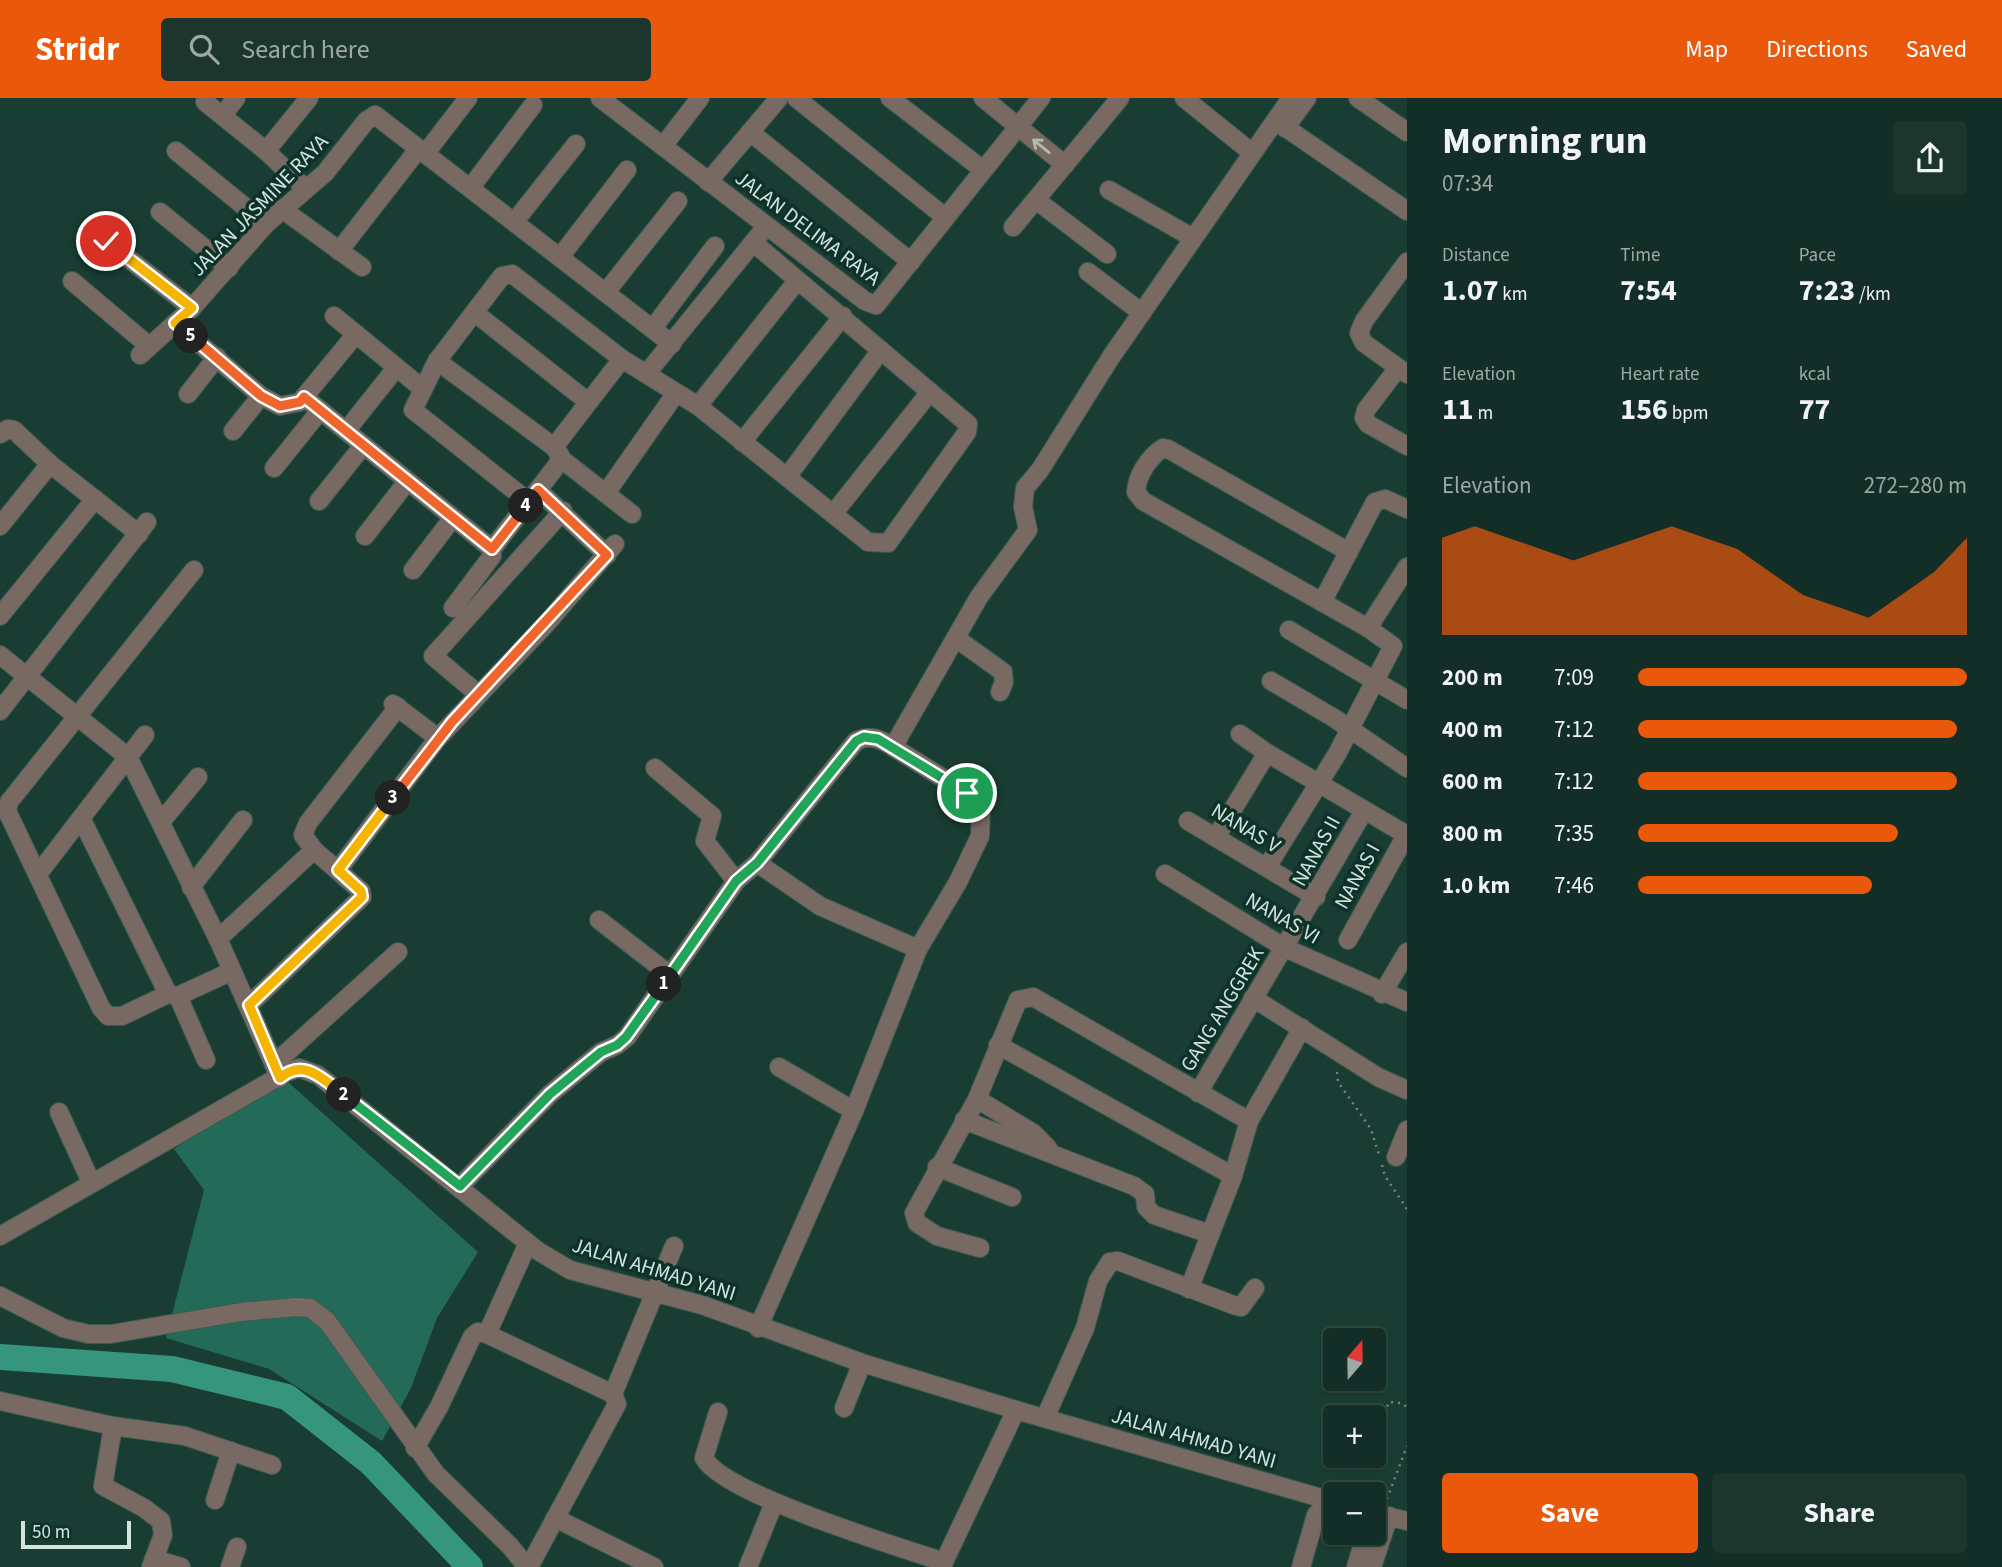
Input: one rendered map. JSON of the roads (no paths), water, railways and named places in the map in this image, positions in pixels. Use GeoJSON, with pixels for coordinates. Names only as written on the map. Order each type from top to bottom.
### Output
{"type":"FeatureCollection","features":[{"type":"Feature","properties":{"kind":"street"},"geometry":{"type":"LineString","coordinates":[[223,115],[236,98]]}},
{"type":"Feature","properties":{"kind":"street"},"geometry":{"type":"LineString","coordinates":[[266,151],[309,98]]}},
{"type":"Feature","properties":{"kind":"street","name":"JALAN DELIMA RAYA"},"geometry":{"type":"LineString","coordinates":[[600,98],[622,104],[663,146],[872,304],[880,304],[982,169],[1041,98]]}},
{"type":"Feature","properties":{"kind":"street"},"geometry":{"type":"LineString","coordinates":[[663,146],[700,98]]}},
{"type":"Feature","properties":{"kind":"street"},"geometry":{"type":"LineString","coordinates":[[708,182],[779,98]]}},
{"type":"Feature","properties":{"kind":"street"},"geometry":{"type":"LineString","coordinates":[[796,98],[945,217]]}},
{"type":"Feature","properties":{"kind":"street"},"geometry":{"type":"LineString","coordinates":[[890,98],[982,169]]}},
{"type":"Feature","properties":{"kind":"street"},"geometry":{"type":"LineString","coordinates":[[983,98],[1065,165]]}},
{"type":"Feature","properties":{"kind":"street"},"geometry":{"type":"LineString","coordinates":[[1013,227],[1120,98]]}},
{"type":"Feature","properties":{"kind":"street"},"geometry":{"type":"LineString","coordinates":[[1184,98],[1251,152]]}},
{"type":"Feature","properties":{"kind":"street"},"geometry":{"type":"LineString","coordinates":[[1281,125],[1292,98]]}},
{"type":"Feature","properties":{"kind":"street"},"geometry":{"type":"LineString","coordinates":[[893,747],[979,597],[1028,530],[1023,507],[1025,488],[1040,470],[1060,435],[1251,152],[1307,98]]}},
{"type":"Feature","properties":{"kind":"street"},"geometry":{"type":"LineString","coordinates":[[1359,98],[1407,132]]}},
{"type":"Feature","properties":{"kind":"street"},"geometry":{"type":"LineString","coordinates":[[339,251],[461,101]]}},
{"type":"Feature","properties":{"kind":"street"},"geometry":{"type":"LineString","coordinates":[[205,102],[266,151],[306,189]]}},
{"type":"Feature","properties":{"kind":"street"},"geometry":{"type":"LineString","coordinates":[[471,187],[533,105]]}},
{"type":"Feature","properties":{"kind":"street","name":"JALAN JASMINE RAYA"},"geometry":{"type":"LineString","coordinates":[[72,281],[145,351],[192,308],[266,224],[326,173],[368,119],[377,116],[419,155]]}},
{"type":"Feature","properties":{"kind":"street"},"geometry":{"type":"LineString","coordinates":[[1281,125],[1407,211]]}},
{"type":"Feature","properties":{"kind":"street"},"geometry":{"type":"LineString","coordinates":[[750,132],[911,262]]}},
{"type":"Feature","properties":{"kind":"street"},"geometry":{"type":"LineString","coordinates":[[515,222],[576,144]]}},
{"type":"Feature","properties":{"kind":"street"},"geometry":{"type":"LineString","coordinates":[[176,151],[266,224]]}},
{"type":"Feature","properties":{"kind":"street"},"geometry":{"type":"LineString","coordinates":[[419,155],[471,187],[673,344]]}},
{"type":"Feature","properties":{"kind":"street"},"geometry":{"type":"LineString","coordinates":[[560,257],[627,170]]}},
{"type":"Feature","properties":{"kind":"street"},"geometry":{"type":"LineString","coordinates":[[1110,190],[1193,238]]}},
{"type":"Feature","properties":{"kind":"street"},"geometry":{"type":"LineString","coordinates":[[1036,200],[1107,254]]}},
{"type":"Feature","properties":{"kind":"street"},"geometry":{"type":"LineString","coordinates":[[606,292],[678,201]]}},
{"type":"Feature","properties":{"kind":"street"},"geometry":{"type":"LineString","coordinates":[[282,209],[362,267]]}},
{"type":"Feature","properties":{"kind":"street"},"geometry":{"type":"LineString","coordinates":[[160,212],[229,268]]}},
{"type":"Feature","properties":{"kind":"street"},"geometry":{"type":"LineString","coordinates":[[646,373],[755,244],[765,224]]}},
{"type":"Feature","properties":{"kind":"street"},"geometry":{"type":"LineString","coordinates":[[106,241],[192,308]]}},
{"type":"Feature","properties":{"kind":"street"},"geometry":{"type":"LineString","coordinates":[[338,870],[439,738],[611,550],[563,511],[533,496],[413,410],[437,361],[502,276],[512,274],[522,279],[622,359],[698,406],[868,542],[888,543],[969,429],[968,424],[930,391],[755,244]]}},
{"type":"Feature","properties":{"kind":"street"},"geometry":{"type":"LineString","coordinates":[[653,328],[715,246]]}},
{"type":"Feature","properties":{"kind":"street"},"geometry":{"type":"LineString","coordinates":[[1407,262],[1400,286],[1362,325],[1359,336],[1364,343],[1403,371],[1366,410],[1364,418],[1368,424],[1407,446]]}},
{"type":"Feature","properties":{"kind":"street"},"geometry":{"type":"LineString","coordinates":[[1088,272],[1142,313]]}},
{"type":"Feature","properties":{"kind":"street"},"geometry":{"type":"LineString","coordinates":[[698,406],[797,281]]}},
{"type":"Feature","properties":{"kind":"street"},"geometry":{"type":"LineString","coordinates":[[475,313],[587,401]]}},
{"type":"Feature","properties":{"kind":"street"},"geometry":{"type":"LineString","coordinates":[[334,316],[423,389]]}},
{"type":"Feature","properties":{"kind":"street"},"geometry":{"type":"LineString","coordinates":[[742,442],[843,316]]}},
{"type":"Feature","properties":{"kind":"street"},"geometry":{"type":"LineString","coordinates":[[175,323],[261,396],[280,406],[300,402],[356,334]]}},
{"type":"Feature","properties":{"kind":"street"},"geometry":{"type":"LineString","coordinates":[[787,477],[881,350]]}},
{"type":"Feature","properties":{"kind":"street"},"geometry":{"type":"LineString","coordinates":[[188,394],[217,357]]}},
{"type":"Feature","properties":{"kind":"street"},"geometry":{"type":"LineString","coordinates":[[453,608],[492,556],[492,549],[533,496],[587,401],[622,359]]}},
{"type":"Feature","properties":{"kind":"street"},"geometry":{"type":"LineString","coordinates":[[437,361],[632,513]]}},
{"type":"Feature","properties":{"kind":"street"},"geometry":{"type":"LineString","coordinates":[[346,431],[396,368]]}},
{"type":"Feature","properties":{"kind":"street"},"geometry":{"type":"LineString","coordinates":[[833,513],[930,391]]}},
{"type":"Feature","properties":{"kind":"street"},"geometry":{"type":"LineString","coordinates":[[606,493],[676,393]]}},
{"type":"Feature","properties":{"kind":"street"},"geometry":{"type":"LineString","coordinates":[[233,431],[261,396]]}},
{"type":"Feature","properties":{"kind":"street"},"geometry":{"type":"LineString","coordinates":[[304,397],[362,447],[492,549]]}},
{"type":"Feature","properties":{"kind":"street"},"geometry":{"type":"LineString","coordinates":[[274,468],[319,412]]}},
{"type":"Feature","properties":{"kind":"street"},"geometry":{"type":"LineString","coordinates":[[0,435],[8,429],[14,430],[50,464],[95,499],[143,528],[0,712]]}},
{"type":"Feature","properties":{"kind":"street"},"geometry":{"type":"LineString","coordinates":[[320,501],[362,447]]}},
{"type":"Feature","properties":{"kind":"street"},"geometry":{"type":"LineString","coordinates":[[1349,552],[1168,449],[1159,450],[1140,475],[1136,492],[1143,501],[1322,602],[1407,640]]}},
{"type":"Feature","properties":{"kind":"street"},"geometry":{"type":"LineString","coordinates":[[0,526],[50,464]]}},
{"type":"Feature","properties":{"kind":"street"},"geometry":{"type":"LineString","coordinates":[[365,536],[406,482]]}},
{"type":"Feature","properties":{"kind":"street"},"geometry":{"type":"LineString","coordinates":[[0,616],[95,499]]}},
{"type":"Feature","properties":{"kind":"street"},"geometry":{"type":"LineString","coordinates":[[1322,602],[1378,500],[1385,499],[1407,509]]}},
{"type":"Feature","properties":{"kind":"street"},"geometry":{"type":"LineString","coordinates":[[478,694],[433,656],[563,511]]}},
{"type":"Feature","properties":{"kind":"street"},"geometry":{"type":"LineString","coordinates":[[413,570],[452,519]]}},
{"type":"Feature","properties":{"kind":"street"},"geometry":{"type":"LineString","coordinates":[[194,570],[7,805],[9,820],[38,874],[101,1008],[108,1016],[122,1016],[230,972]]}},
{"type":"Feature","properties":{"kind":"street"},"geometry":{"type":"LineString","coordinates":[[1371,625],[1406,570]]}},
{"type":"Feature","properties":{"kind":"street"},"geometry":{"type":"LineString","coordinates":[[1267,867],[1349,729],[1393,647],[1371,625]]}},
{"type":"Feature","properties":{"kind":"street"},"geometry":{"type":"LineString","coordinates":[[1289,630],[1407,700]]}},
{"type":"Feature","properties":{"kind":"street"},"geometry":{"type":"LineString","coordinates":[[957,639],[1003,672],[1004,682],[1000,692]]}},
{"type":"Feature","properties":{"kind":"street"},"geometry":{"type":"LineString","coordinates":[[0,655],[128,757],[218,939],[230,972],[249,1005],[277,1071],[398,952]]}},
{"type":"Feature","properties":{"kind":"street"},"geometry":{"type":"LineString","coordinates":[[1272,681],[1407,768]]}},
{"type":"Feature","properties":{"kind":"street"},"geometry":{"type":"LineString","coordinates":[[249,1005],[362,897],[361,891],[314,850],[303,835],[305,828],[395,706],[439,738]]}},
{"type":"Feature","properties":{"kind":"street"},"geometry":{"type":"LineString","coordinates":[[1240,734],[1267,753],[1407,835]]}},
{"type":"Feature","properties":{"kind":"street"},"geometry":{"type":"LineString","coordinates":[[38,874],[145,735]]}},
{"type":"Feature","properties":{"kind":"street"},"geometry":{"type":"LineString","coordinates":[[460,1186],[550,1094],[601,1052],[617,1045],[626,1037],[736,881],[757,863],[856,741],[871,737],[893,747],[975,798],[981,809],[980,836],[968,864],[918,949],[854,1111],[758,1328]]}},
{"type":"Feature","properties":{"kind":"street"},"geometry":{"type":"LineString","coordinates":[[1216,837],[1267,753]]}},
{"type":"Feature","properties":{"kind":"street"},"geometry":{"type":"LineString","coordinates":[[655,768],[712,816],[705,841],[736,881]]}},
{"type":"Feature","properties":{"kind":"street"},"geometry":{"type":"LineString","coordinates":[[161,822],[198,777]]}},
{"type":"Feature","properties":{"kind":"street","name":"NANAS II"},"geometry":{"type":"LineString","coordinates":[[1285,948],[1364,811]]}},
{"type":"Feature","properties":{"kind":"street"},"geometry":{"type":"LineString","coordinates":[[81,818],[206,1060]]}},
{"type":"Feature","properties":{"kind":"street"},"geometry":{"type":"LineString","coordinates":[[191,887],[243,820]]}},
{"type":"Feature","properties":{"kind":"street","name":"NANAS V"},"geometry":{"type":"LineString","coordinates":[[1188,821],[1316,897]]}},
{"type":"Feature","properties":{"kind":"street","name":"NANAS I"},"geometry":{"type":"LineString","coordinates":[[1348,940],[1407,835]]}},
{"type":"Feature","properties":{"kind":"street"},"geometry":{"type":"LineString","coordinates":[[218,939],[314,850]]}},
{"type":"Feature","properties":{"kind":"street"},"geometry":{"type":"LineString","coordinates":[[757,863],[820,906],[918,949]]}},
{"type":"Feature","properties":{"kind":"street","name":"NANAS VI"},"geometry":{"type":"LineString","coordinates":[[1166,874],[1285,948],[1382,994],[1407,1002]]}},
{"type":"Feature","properties":{"kind":"street"},"geometry":{"type":"LineString","coordinates":[[599,920],[670,975]]}},
{"type":"Feature","properties":{"kind":"street","name":"GANG ANGGREK"},"geometry":{"type":"LineString","coordinates":[[1198,1093],[1285,948]]}},
{"type":"Feature","properties":{"kind":"street"},"geometry":{"type":"LineString","coordinates":[[1382,994],[1407,952]]}},
{"type":"Feature","properties":{"kind":"street"},"geometry":{"type":"LineString","coordinates":[[980,1248],[937,1236],[915,1221],[915,1210],[977,1099],[1018,1000],[1031,996],[1249,1122]]}},
{"type":"Feature","properties":{"kind":"street"},"geometry":{"type":"LineString","coordinates":[[1253,998],[1378,1077],[1407,1090]]}},
{"type":"Feature","properties":{"kind":"street"},"geometry":{"type":"LineString","coordinates":[[1189,1289],[1233,1176],[1249,1122],[1302,1028]]}},
{"type":"Feature","properties":{"kind":"street"},"geometry":{"type":"LineString","coordinates":[[998,1045],[1233,1176]]}},
{"type":"Feature","properties":{"kind":"street"},"geometry":{"type":"LineString","coordinates":[[779,1067],[854,1111]]}},
{"type":"Feature","properties":{"kind":"street","name":"JALAN AHMAD YANI"},"geometry":{"type":"LineString","coordinates":[[0,1236],[277,1071],[293,1069],[313,1072],[460,1186],[528,1243],[562,1266],[580,1274],[654,1291],[862,1363],[1323,1499]]}},
{"type":"Feature","properties":{"kind":"street"},"geometry":{"type":"LineString","coordinates":[[977,1099],[1033,1133],[1056,1155]]}},
{"type":"Feature","properties":{"kind":"street"},"geometry":{"type":"LineString","coordinates":[[59,1112],[91,1182]]}},
{"type":"Feature","properties":{"kind":"street"},"geometry":{"type":"LineString","coordinates":[[964,1120],[1141,1190],[1146,1207],[1154,1215],[1210,1234]]}},
{"type":"Feature","properties":{"kind":"street"},"geometry":{"type":"LineString","coordinates":[[1396,1157],[1407,1129]]}},
{"type":"Feature","properties":{"kind":"street"},"geometry":{"type":"LineString","coordinates":[[937,1167],[1012,1197]]}},
{"type":"Feature","properties":{"kind":"street"},"geometry":{"type":"LineString","coordinates":[[487,1334],[528,1243]]}},
{"type":"Feature","properties":{"kind":"street"},"geometry":{"type":"LineString","coordinates":[[613,1394],[674,1246]]}},
{"type":"Feature","properties":{"kind":"street"},"geometry":{"type":"LineString","coordinates":[[1045,1418],[1086,1328],[1098,1281],[1110,1262],[1118,1261],[1241,1307],[1255,1288]]}},
{"type":"Feature","properties":{"kind":"street"},"geometry":{"type":"LineString","coordinates":[[0,1296],[63,1328],[88,1334],[111,1334],[241,1312],[310,1308],[327,1321],[415,1448],[436,1474],[528,1567],[617,1404],[613,1394],[478,1332],[472,1337],[439,1406],[415,1448]]}},
{"type":"Feature","properties":{"kind":"street"},"geometry":{"type":"LineString","coordinates":[[844,1408],[862,1363]]}},
{"type":"Feature","properties":{"kind":"street"},"geometry":{"type":"LineString","coordinates":[[3,1408],[177,1434],[272,1465]]}},
{"type":"Feature","properties":{"kind":"street"},"geometry":{"type":"LineString","coordinates":[[718,1412],[705,1448],[706,1461],[774,1503],[909,1559],[943,1564],[1016,1410]]}},
{"type":"Feature","properties":{"kind":"street"},"geometry":{"type":"LineString","coordinates":[[113,1426],[103,1486],[158,1517],[163,1535],[152,1563],[181,1567]]}},
{"type":"Feature","properties":{"kind":"street"},"geometry":{"type":"LineString","coordinates":[[215,1500],[231,1451]]}},
{"type":"Feature","properties":{"kind":"street"},"geometry":{"type":"LineString","coordinates":[[748,1567],[774,1503]]}},
{"type":"Feature","properties":{"kind":"street"},"geometry":{"type":"LineString","coordinates":[[1301,1567],[1315,1515],[1323,1508]]}},
{"type":"Feature","properties":{"kind":"street"},"geometry":{"type":"LineString","coordinates":[[555,1518],[654,1567]]}},
{"type":"Feature","properties":{"kind":"street"},"geometry":{"type":"LineString","coordinates":[[1386,1519],[1407,1521]]}},
{"type":"Feature","properties":{"kind":"street"},"geometry":{"type":"LineString","coordinates":[[1356,1567],[1362,1545]]}},
{"type":"Feature","properties":{"kind":"street"},"geometry":{"type":"LineString","coordinates":[[1373,1567],[1376,1545]]}},
{"type":"Feature","properties":{"kind":"street"},"geometry":{"type":"LineString","coordinates":[[230,1567],[237,1547]]}},
{"type":"Feature","properties":{"kind":"waterway"},"geometry":{"type":"LineString","coordinates":[[0,1357],[172,1369],[287,1397],[371,1463],[470,1567]]}}]}
